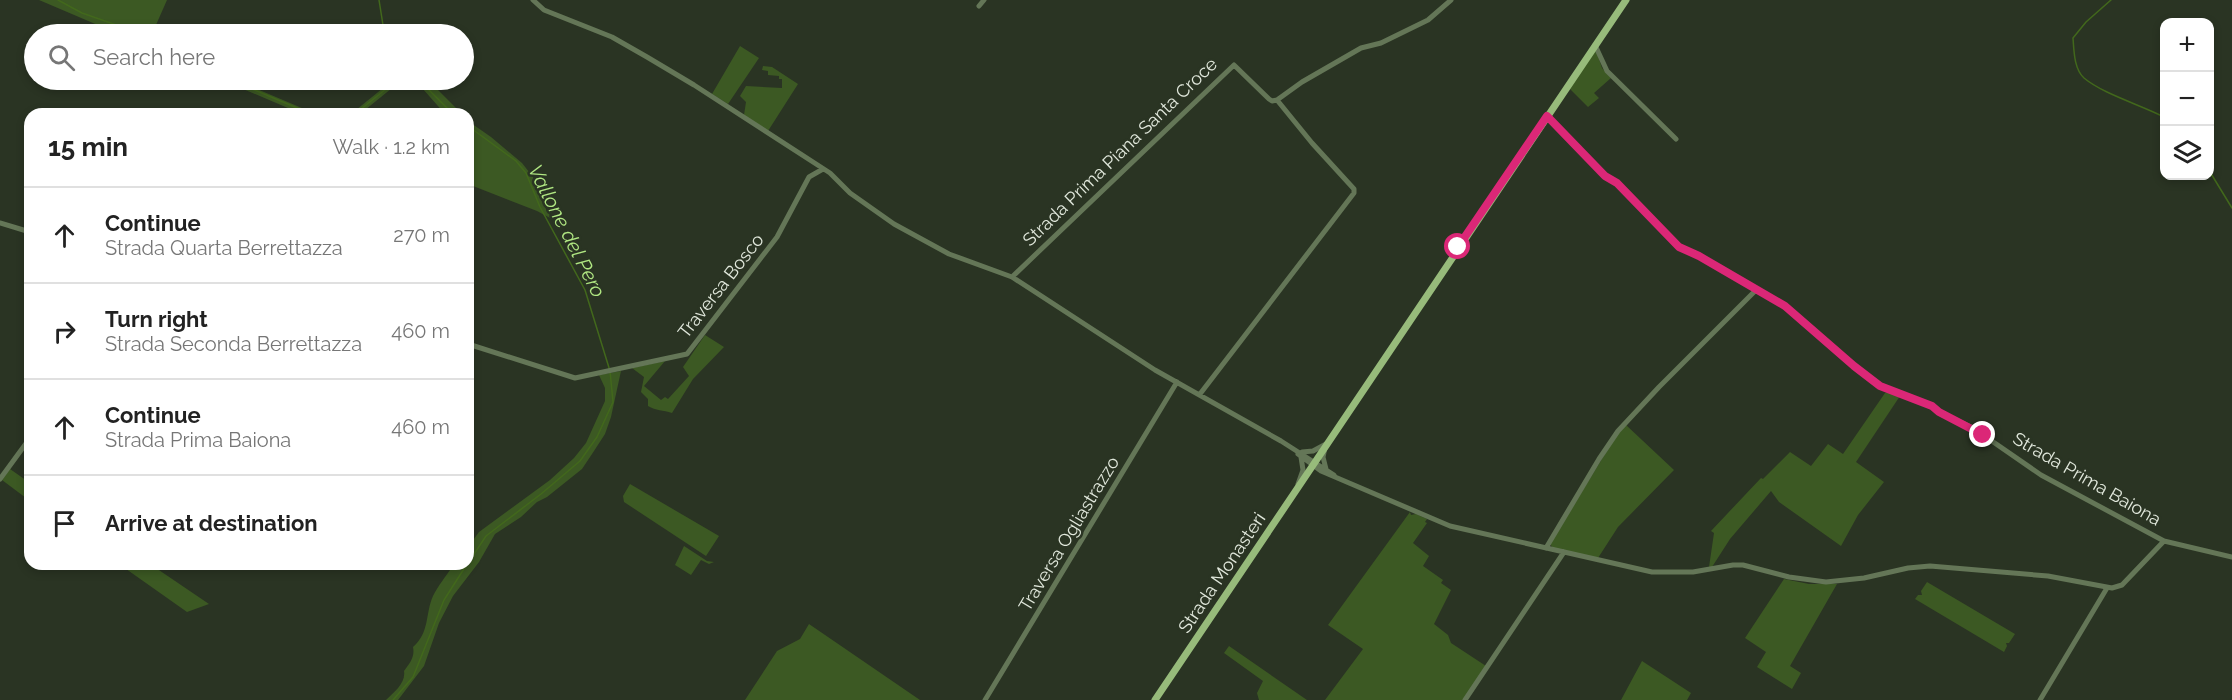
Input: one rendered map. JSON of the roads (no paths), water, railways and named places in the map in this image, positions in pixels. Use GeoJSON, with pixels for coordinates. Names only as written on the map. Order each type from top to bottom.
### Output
{"type":"FeatureCollection","features":[{"type":"Feature","properties":{"kind":"main road","name":"Strada Monasteri"},"geometry":{"type":"LineString","coordinates":[[1155,700],[1626,0]]}},
{"type":"Feature","properties":{"kind":"street"},"geometry":{"type":"LineString","coordinates":[[532,0],[544,10],[621,42],[694,85],[823,169],[850,193],[885,218],[935,248],[966,262],[1012,277],[1177,382],[1292,448],[1324,471],[1450,526],[1652,572],[1693,572],[1743,565],[1789,577],[1826,582],[1864,578],[1908,568],[1930,566],[2048,576],[2107,588],[2122,585],[2164,541]]}},
{"type":"Feature","properties":{"kind":"street"},"geometry":{"type":"LineString","coordinates":[[979,6],[984,0]]}},
{"type":"Feature","properties":{"kind":"street"},"geometry":{"type":"LineString","coordinates":[[1276,100],[1361,48],[1381,43],[1428,20],[1451,0]]}},
{"type":"Feature","properties":{"kind":"street"},"geometry":{"type":"LineString","coordinates":[[1595,45],[1607,71],[1676,139]]}},
{"type":"Feature","properties":{"kind":"street","name":"Strada Prima Piana Santa Croce"},"geometry":{"type":"LineString","coordinates":[[1012,277],[1234,65],[1269,99],[1276,100],[1354,189],[1354,193],[1200,394]]}},
{"type":"Feature","properties":{"kind":"street","name":"Strada Prima Baiona"},"geometry":{"type":"LineString","coordinates":[[1547,116],[1679,247],[1699,256],[1785,306],[1880,386],[1932,406],[1939,412],[1973,428],[2042,475],[2164,541],[2232,557]]}},
{"type":"Feature","properties":{"kind":"street","name":"Traversa Bosco"},"geometry":{"type":"LineString","coordinates":[[474,346],[575,378],[687,354],[777,237],[809,177],[823,169]]}},
{"type":"Feature","properties":{"kind":"street"},"geometry":{"type":"LineString","coordinates":[[0,223],[24,230]]}},
{"type":"Feature","properties":{"kind":"street"},"geometry":{"type":"LineString","coordinates":[[1546,548],[1618,431],[1756,290]]}},
{"type":"Feature","properties":{"kind":"street","name":"Traversa Ogliastrazzo"},"geometry":{"type":"LineString","coordinates":[[986,700],[1177,382]]}},
{"type":"Feature","properties":{"kind":"street"},"geometry":{"type":"LineString","coordinates":[[1301,455],[1326,444]]}},
{"type":"Feature","properties":{"kind":"street"},"geometry":{"type":"LineString","coordinates":[[1324,471],[1323,457],[1326,444]]}},
{"type":"Feature","properties":{"kind":"street"},"geometry":{"type":"LineString","coordinates":[[0,479],[24,446]]}},
{"type":"Feature","properties":{"kind":"street"},"geometry":{"type":"LineString","coordinates":[[1298,486],[1303,470],[1301,455]]}},
{"type":"Feature","properties":{"kind":"street"},"geometry":{"type":"LineString","coordinates":[[1298,486],[1310,475],[1324,471]]}},
{"type":"Feature","properties":{"kind":"street"},"geometry":{"type":"LineString","coordinates":[[1465,700],[1564,552]]}},
{"type":"Feature","properties":{"kind":"street"},"geometry":{"type":"LineString","coordinates":[[2040,700],[2107,588]]}},
{"type":"Feature","properties":{"kind":"waterway"},"geometry":{"type":"LineString","coordinates":[[58,0],[82,13],[113,24]]}},
{"type":"Feature","properties":{"kind":"waterway","name":"Vallone del Pero"},"geometry":{"type":"LineString","coordinates":[[379,0],[383,24]]}},
{"type":"Feature","properties":{"kind":"waterway"},"geometry":{"type":"LineString","coordinates":[[2111,0],[2086,22],[2073,38],[2078,70],[2084,78],[2101,89],[2160,115]]}},
{"type":"Feature","properties":{"kind":"waterway"},"geometry":{"type":"LineString","coordinates":[[255,90],[297,108]]}},
{"type":"Feature","properties":{"kind":"waterway"},"geometry":{"type":"LineString","coordinates":[[362,108],[385,90]]}},
{"type":"Feature","properties":{"kind":"waterway","name":"Vallone del Pero"},"geometry":{"type":"LineString","coordinates":[[429,90],[447,108]]}},
{"type":"Feature","properties":{"kind":"waterway","name":"Vallone del Pero"},"geometry":{"type":"LineString","coordinates":[[474,130],[516,161],[526,173],[540,207],[585,290],[610,371],[613,402],[597,437],[580,461],[486,536],[474,554]]}},
{"type":"Feature","properties":{"kind":"waterway"},"geometry":{"type":"LineString","coordinates":[[2214,179],[2232,208]]}},
{"type":"Feature","properties":{"kind":"waterway"},"geometry":{"type":"LineString","coordinates":[[393,700],[413,677],[444,600],[463,570]]}}]}
